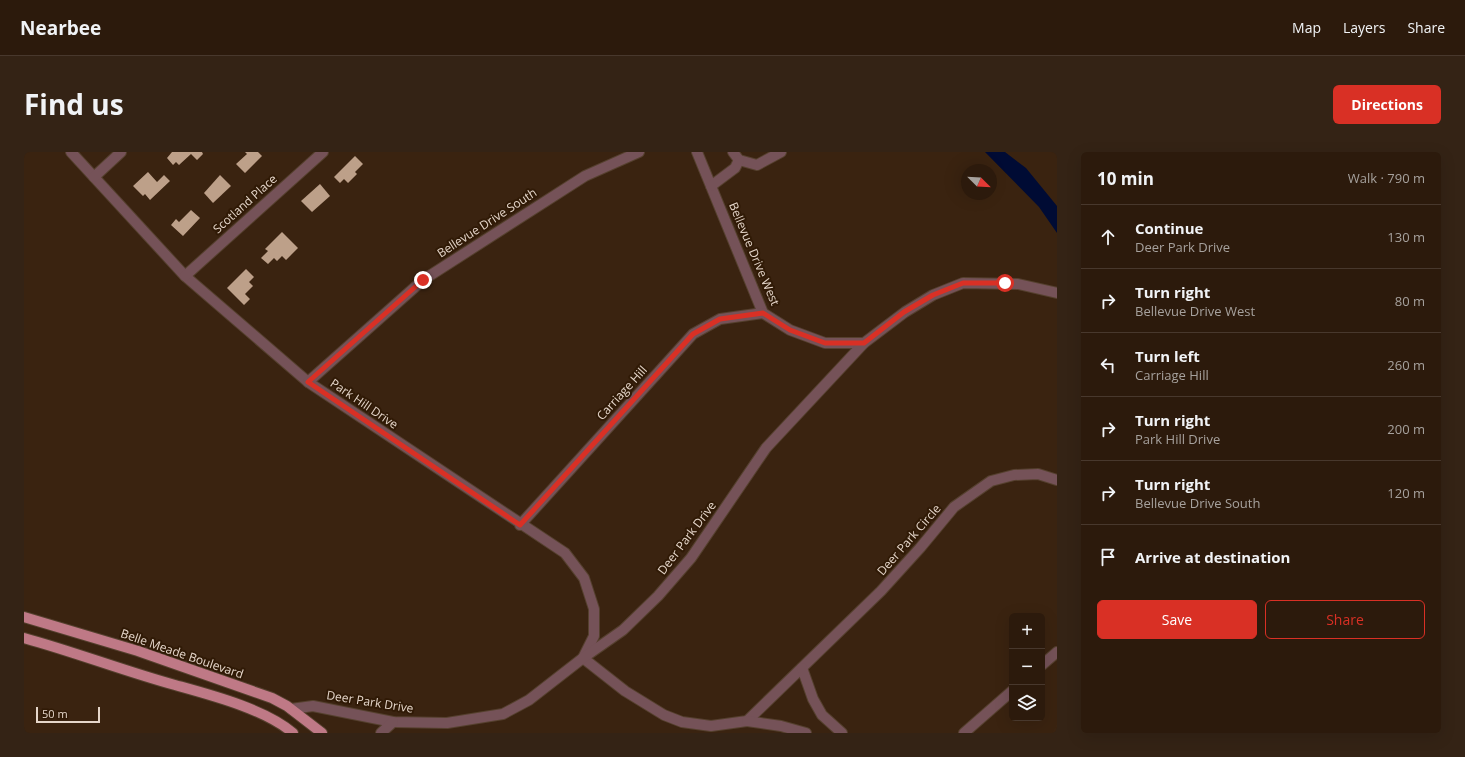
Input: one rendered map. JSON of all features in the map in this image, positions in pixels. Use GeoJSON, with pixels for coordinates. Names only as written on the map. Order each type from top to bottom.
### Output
{"type":"FeatureCollection","features":[{"type":"Feature","properties":{"kind":"main road","name":"Belle Meade Boulevard"},"geometry":{"type":"LineString","coordinates":[[24,617],[181,666],[272,698],[291,709],[322,733]]}},
{"type":"Feature","properties":{"kind":"main road"},"geometry":{"type":"LineString","coordinates":[[24,638],[197,691],[257,713],[281,724],[293,733]]}},
{"type":"Feature","properties":{"kind":"main road"},"geometry":{"type":"LineString","coordinates":[[281,724],[291,709]]}},
{"type":"Feature","properties":{"kind":"street","name":"Park Hill Drive"},"geometry":{"type":"LineString","coordinates":[[71,152],[185,276],[308,382],[520,525],[565,553],[584,578],[594,609],[594,636],[583,658]]}},
{"type":"Feature","properties":{"kind":"street"},"geometry":{"type":"LineString","coordinates":[[94,176],[121,152]]}},
{"type":"Feature","properties":{"kind":"street","name":"Scotland Place"},"geometry":{"type":"LineString","coordinates":[[185,276],[323,152]]}},
{"type":"Feature","properties":{"kind":"street","name":"Bellevue Drive South"},"geometry":{"type":"LineString","coordinates":[[308,382],[423,280],[585,176],[639,152]]}},
{"type":"Feature","properties":{"kind":"street","name":"Bellevue Drive West"},"geometry":{"type":"LineString","coordinates":[[697,152],[763,313],[790,330],[825,343],[864,343]]}},
{"type":"Feature","properties":{"kind":"street"},"geometry":{"type":"LineString","coordinates":[[711,186],[735,168],[736,156],[757,165],[781,152]]}},
{"type":"Feature","properties":{"kind":"street","name":"Deer Park Drive"},"geometry":{"type":"LineString","coordinates":[[291,709],[314,706],[393,722],[447,722],[503,714],[534,697],[583,658],[623,630],[658,596],[691,558],[766,448],[864,343],[904,312],[933,295],[963,283],[1018,284],[1057,293]]}},
{"type":"Feature","properties":{"kind":"street","name":"Carriage Hill"},"geometry":{"type":"LineString","coordinates":[[520,525],[693,334],[720,319],[763,313]]}},
{"type":"Feature","properties":{"kind":"street","name":"Deer Park Circle"},"geometry":{"type":"LineString","coordinates":[[747,721],[881,591],[920,548],[954,507],[991,481],[1014,475],[1038,474],[1057,480]]}},
{"type":"Feature","properties":{"kind":"street"},"geometry":{"type":"LineString","coordinates":[[1045,662],[1057,652]]}},
{"type":"Feature","properties":{"kind":"street"},"geometry":{"type":"LineString","coordinates":[[583,658],[625,691],[664,715],[682,722],[711,726],[747,721],[781,726],[806,733]]}},
{"type":"Feature","properties":{"kind":"street"},"geometry":{"type":"LineString","coordinates":[[802,668],[813,699],[822,715],[842,733]]}},
{"type":"Feature","properties":{"kind":"street"},"geometry":{"type":"LineString","coordinates":[[964,733],[1009,695]]}},
{"type":"Feature","properties":{"kind":"street"},"geometry":{"type":"LineString","coordinates":[[381,733],[393,722]]}},
{"type":"Feature","properties":{"kind":"water"},"geometry":{"type":"Polygon","coordinates":[[[985,152],[1005,152],[1026,168],[1057,206],[1057,233],[1039,207],[985,152]]]}},
{"type":"Feature","properties":{"kind":"building"},"geometry":{"type":"Polygon","coordinates":[[[172,152],[202,152],[203,154],[197,160],[191,154],[179,165],[176,162],[173,165],[167,158],[172,152]]]}},
{"type":"Feature","properties":{"kind":"building"},"geometry":{"type":"Polygon","coordinates":[[[245,152],[258,152],[262,156],[245,173],[236,164],[247,154],[245,152]]]}},
{"type":"Feature","properties":{"kind":"building"},"geometry":{"type":"Polygon","coordinates":[[[355,156],[363,164],[355,172],[357,174],[348,183],[344,179],[340,183],[334,177],[355,156]]]}},
{"type":"Feature","properties":{"kind":"building"},"geometry":{"type":"Polygon","coordinates":[[[148,172],[157,182],[164,175],[170,181],[150,200],[145,194],[143,196],[133,186],[148,172]]]}},
{"type":"Feature","properties":{"kind":"building"},"geometry":{"type":"Polygon","coordinates":[[[220,175],[231,186],[213,203],[204,193],[220,175]]]}},
{"type":"Feature","properties":{"kind":"building"},"geometry":{"type":"Polygon","coordinates":[[[320,184],[330,196],[312,212],[301,201],[320,184]]]}},
{"type":"Feature","properties":{"kind":"building"},"geometry":{"type":"Polygon","coordinates":[[[191,210],[200,218],[183,236],[171,225],[176,219],[179,222],[191,210]]]}},
{"type":"Feature","properties":{"kind":"building"},"geometry":{"type":"Polygon","coordinates":[[[282,232],[298,248],[286,260],[282,256],[277,261],[274,258],[268,264],[261,258],[268,251],[265,249],[282,232]]]}},
{"type":"Feature","properties":{"kind":"building"},"geometry":{"type":"Polygon","coordinates":[[[246,269],[254,277],[249,282],[253,286],[245,294],[250,299],[244,305],[227,288],[246,269]]]}},
{"type":"Feature","properties":{"kind":"route"},"geometry":{"type":"LineString","coordinates":[[423,280],[308,382],[520,525],[693,334],[720,319],[763,313],[790,330],[825,343],[864,343],[904,312],[933,295],[963,283],[1005,283]]}}]}
